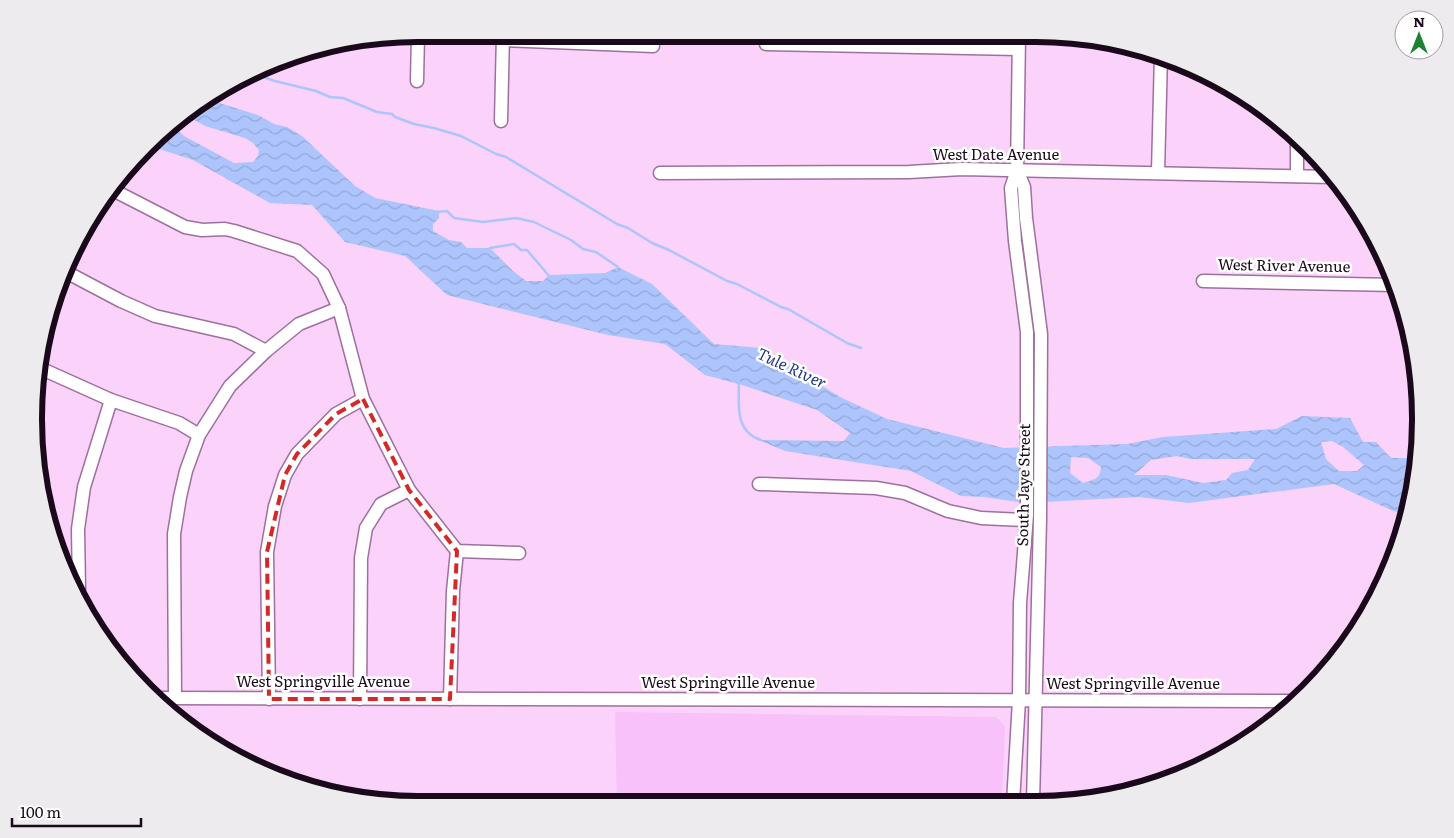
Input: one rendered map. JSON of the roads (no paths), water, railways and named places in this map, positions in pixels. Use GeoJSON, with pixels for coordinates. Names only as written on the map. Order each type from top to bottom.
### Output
{"type":"FeatureCollection","features":[{"type":"Feature","properties":{"kind":"street"},"geometry":{"type":"LineString","coordinates":[[417,81],[418,42]]}},
{"type":"Feature","properties":{"kind":"street"},"geometry":{"type":"LineString","coordinates":[[501,121],[503,42]]}},
{"type":"Feature","properties":{"kind":"street"},"geometry":{"type":"LineString","coordinates":[[586,42],[653,46]]}},
{"type":"Feature","properties":{"kind":"street","name":"South Jaye Street"},"geometry":{"type":"LineString","coordinates":[[1013,796],[1019,700],[1020,603],[1026,518],[1027,412],[1027,332],[1015,241],[1011,188],[1017,170],[1018,42]]}},
{"type":"Feature","properties":{"kind":"street"},"geometry":{"type":"LineString","coordinates":[[766,44],[1018,49]]}},
{"type":"Feature","properties":{"kind":"street"},"geometry":{"type":"LineString","coordinates":[[1158,172],[1161,64]]}},
{"type":"Feature","properties":{"kind":"street"},"geometry":{"type":"LineString","coordinates":[[1296,176],[1297,150]]}},
{"type":"Feature","properties":{"kind":"street","name":"West Date Avenue"},"geometry":{"type":"LineString","coordinates":[[660,173],[909,172],[962,169],[1323,177]]}},
{"type":"Feature","properties":{"kind":"street","name":"South Jaye Street"},"geometry":{"type":"LineString","coordinates":[[1017,170],[1024,187],[1026,218],[1041,334],[1040,520],[1033,796]]}},
{"type":"Feature","properties":{"kind":"street"},"geometry":{"type":"LineString","coordinates":[[118,193],[185,227],[202,230],[225,229],[297,251],[323,274],[339,308],[363,398],[408,490],[457,551],[453,591],[450,699]]}},
{"type":"Feature","properties":{"kind":"street"},"geometry":{"type":"LineString","coordinates":[[71,275],[121,301],[155,316],[234,334],[266,351]]}},
{"type":"Feature","properties":{"kind":"street","name":"West River Avenue"},"geometry":{"type":"LineString","coordinates":[[1203,281],[1387,285]]}},
{"type":"Feature","properties":{"kind":"street"},"geometry":{"type":"LineString","coordinates":[[175,698],[174,534],[186,471],[200,435],[230,386],[266,351],[300,324],[339,308]]}},
{"type":"Feature","properties":{"kind":"street"},"geometry":{"type":"LineString","coordinates":[[46,371],[111,400],[179,423],[200,435]]}},
{"type":"Feature","properties":{"kind":"street"},"geometry":{"type":"LineString","coordinates":[[269,698],[267,552],[275,506],[284,475],[297,454],[336,414],[363,398]]}},
{"type":"Feature","properties":{"kind":"street"},"geometry":{"type":"LineString","coordinates":[[79,581],[78,529],[84,487],[111,400]]}},
{"type":"Feature","properties":{"kind":"street"},"geometry":{"type":"LineString","coordinates":[[759,484],[876,488],[905,494],[948,511],[972,516],[1026,518]]}},
{"type":"Feature","properties":{"kind":"street"},"geometry":{"type":"LineString","coordinates":[[360,699],[361,558],[366,528],[381,504],[408,490]]}},
{"type":"Feature","properties":{"kind":"street"},"geometry":{"type":"LineString","coordinates":[[457,551],[518,553]]}},
{"type":"Feature","properties":{"kind":"street","name":"West Springville Avenue"},"geometry":{"type":"LineString","coordinates":[[167,698],[1284,701]]}},
{"type":"Feature","properties":{"kind":"water","name":"Tule River"},"geometry":{"type":"Polygon","coordinates":[[[216,102],[258,115],[274,124],[287,127],[302,136],[355,186],[375,198],[439,211],[439,218],[433,224],[433,231],[449,240],[461,242],[467,248],[490,248],[526,281],[543,281],[549,275],[605,273],[618,267],[652,284],[714,344],[761,348],[840,397],[887,419],[1004,448],[1127,444],[1163,437],[1276,429],[1302,416],[1350,418],[1363,442],[1376,442],[1391,458],[1409,458],[1400,512],[1334,484],[1189,503],[1139,497],[1025,503],[984,497],[961,496],[911,471],[785,451],[759,440],[844,441],[850,433],[817,410],[739,384],[705,375],[665,344],[608,335],[447,295],[405,256],[345,242],[312,205],[270,203],[193,160],[158,149],[178,130],[184,136],[234,163],[253,162],[258,156],[259,150],[245,138],[205,126],[192,119],[216,102]],[[1332,441],[1321,442],[1326,459],[1339,471],[1357,471],[1364,465],[1343,447],[1332,441]],[[1177,456],[1151,460],[1134,475],[1166,475],[1203,483],[1226,480],[1232,473],[1248,470],[1255,459],[1190,459],[1177,456]],[[1071,457],[1070,473],[1083,483],[1098,477],[1101,467],[1088,458],[1071,457]]]}},
{"type":"Feature","properties":{"kind":"waterway"},"geometry":{"type":"LineString","coordinates":[[262,77],[316,91],[330,97],[343,98],[377,112],[392,114],[414,124],[461,136],[496,154],[506,157],[652,243],[788,309],[847,343],[861,348]]}},
{"type":"Feature","properties":{"kind":"waterway"},"geometry":{"type":"LineString","coordinates":[[437,212],[447,211],[454,218],[483,222],[516,218],[534,222],[571,240],[583,249],[596,252],[618,267],[617,270]]}},
{"type":"Feature","properties":{"kind":"waterway"},"geometry":{"type":"LineString","coordinates":[[489,250],[490,248],[514,244],[521,250],[527,250],[550,277]]}},
{"type":"Feature","properties":{"kind":"waterway"},"geometry":{"type":"LineString","coordinates":[[739,381],[739,408],[742,424],[752,436],[761,440]]}}]}
